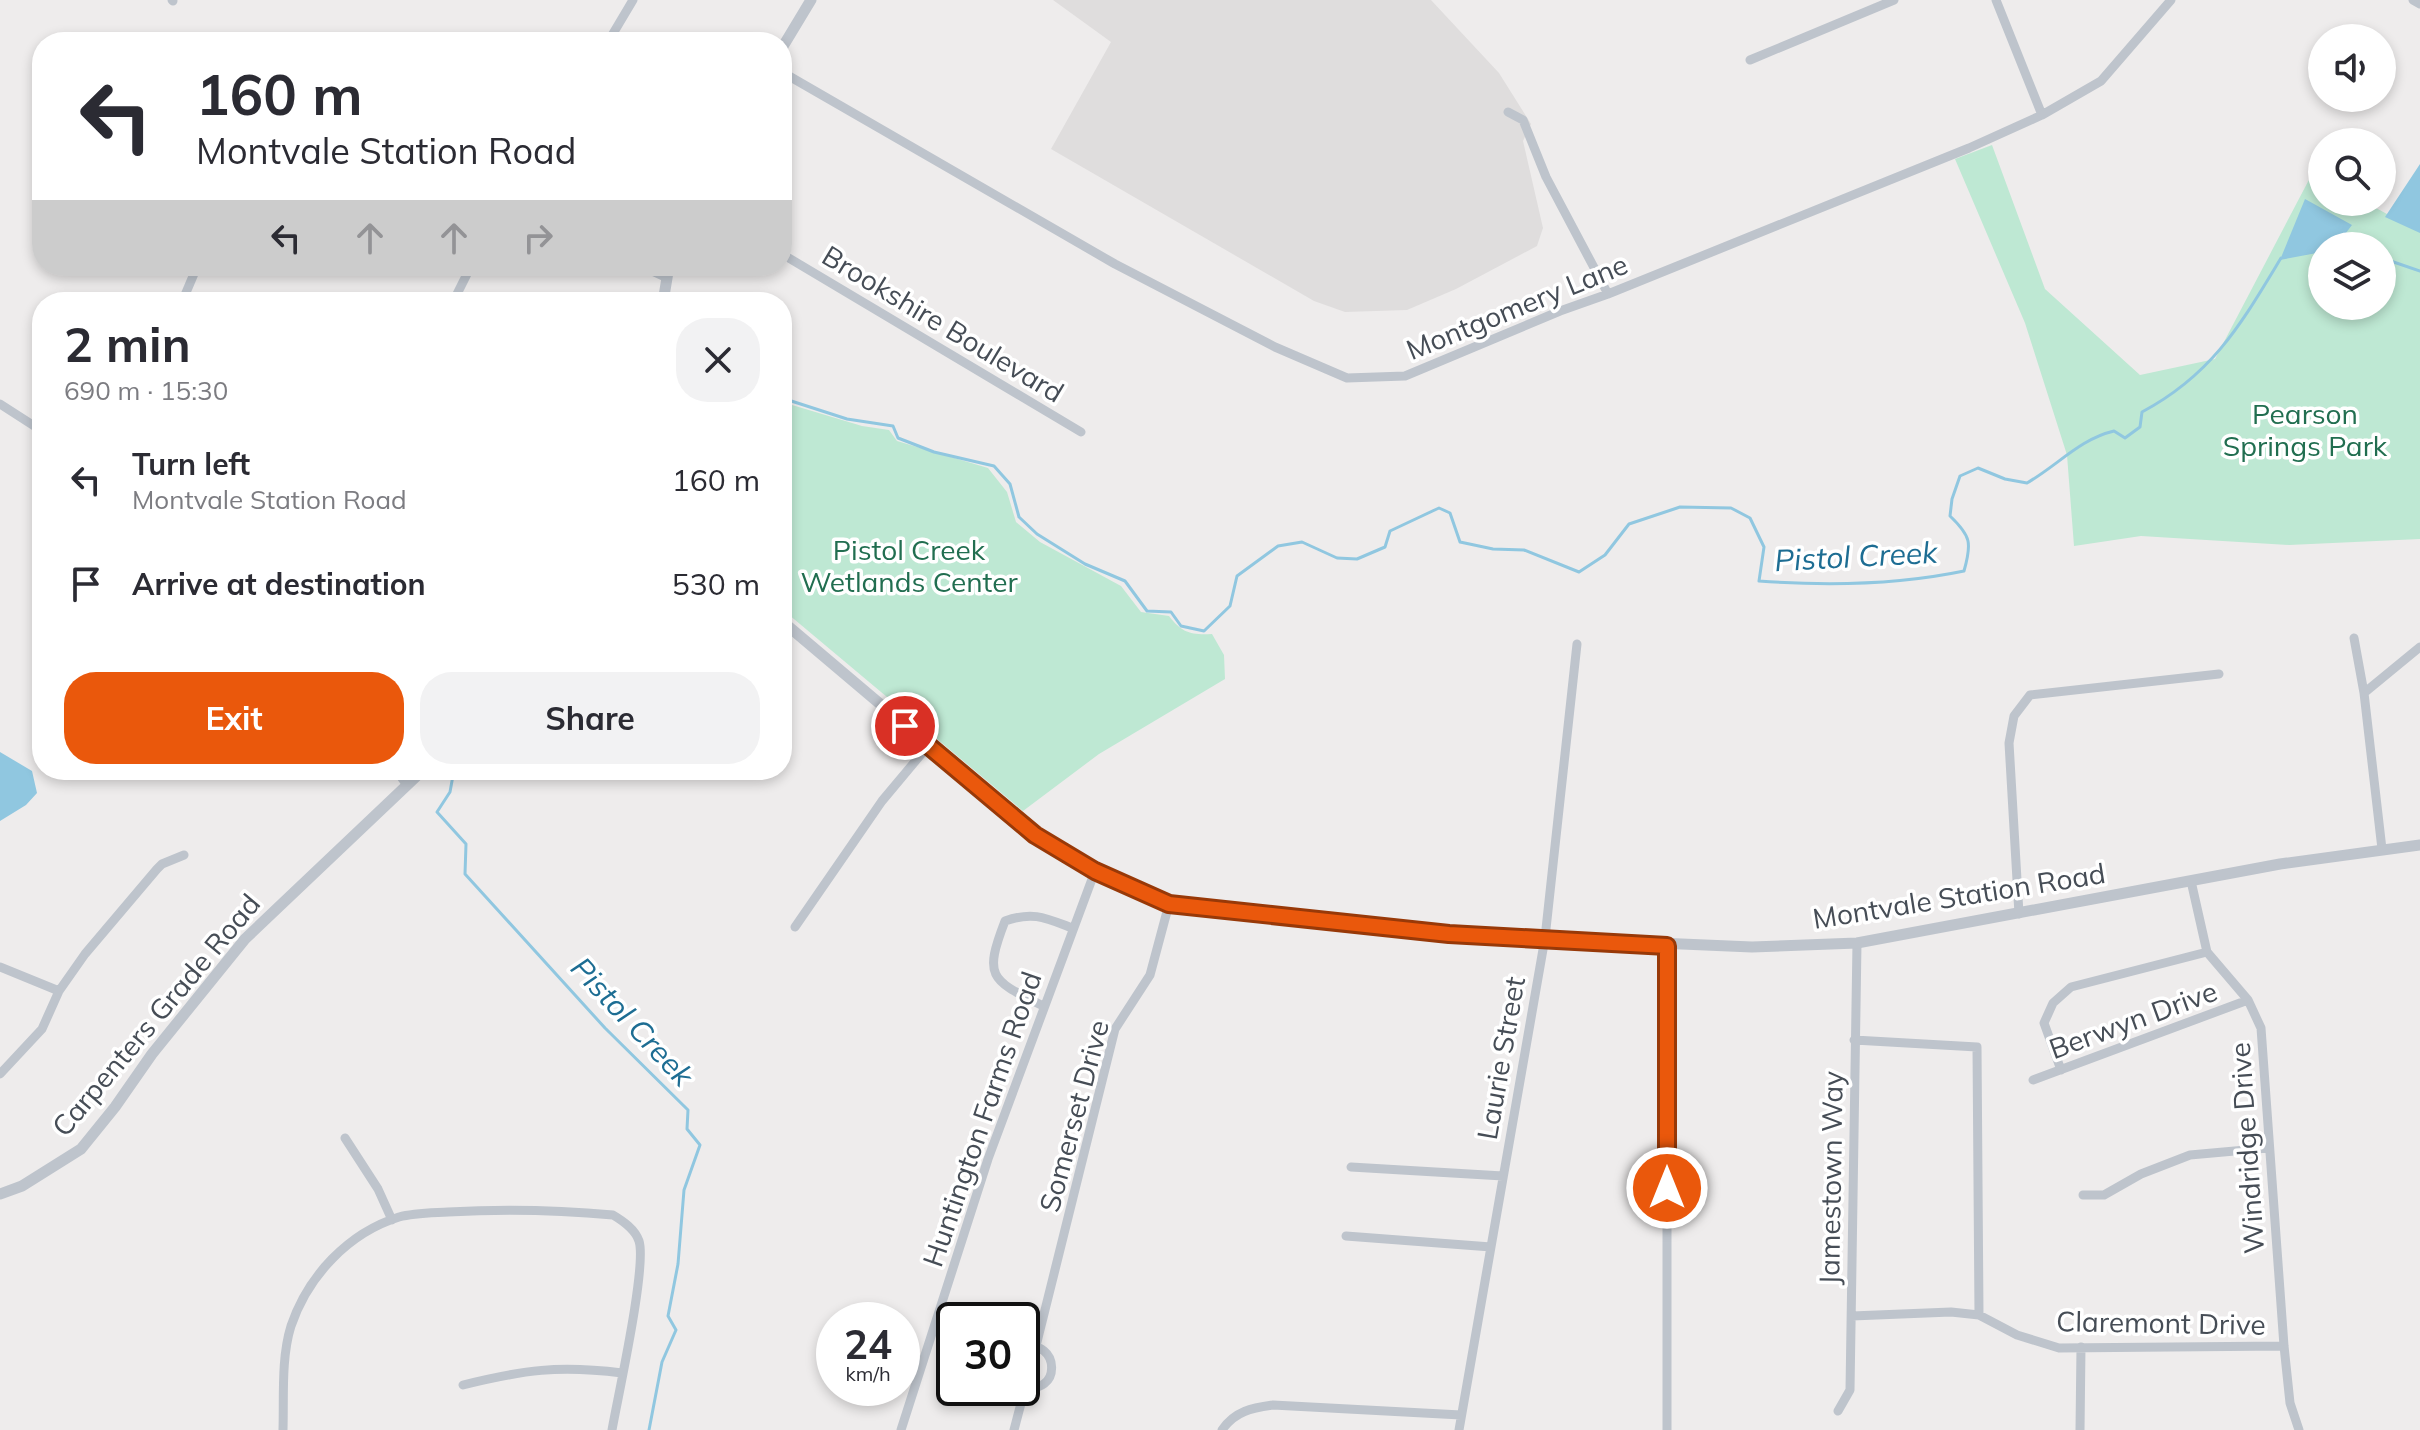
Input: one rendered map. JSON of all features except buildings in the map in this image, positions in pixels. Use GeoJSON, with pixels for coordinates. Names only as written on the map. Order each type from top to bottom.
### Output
{"type":"FeatureCollection","features":[{"type":"Feature","properties":{"kind":"street"},"geometry":{"type":"LineString","coordinates":[[614,32],[633,0]]}},
{"type":"Feature","properties":{"kind":"street"},"geometry":{"type":"LineString","coordinates":[[792,32],[811,0]]}},
{"type":"Feature","properties":{"kind":"street"},"geometry":{"type":"LineString","coordinates":[[1750,60],[1894,0]]}},
{"type":"Feature","properties":{"kind":"street"},"geometry":{"type":"LineString","coordinates":[[1996,0],[2042,115]]}},
{"type":"Feature","properties":{"kind":"street","name":"Montgomery Lane"},"geometry":{"type":"LineString","coordinates":[[792,78],[1115,264],[1275,347],[1347,378],[1405,376],[1969,148],[2042,115],[2101,81],[2171,0]]}},
{"type":"Feature","properties":{"kind":"street"},"geometry":{"type":"LineString","coordinates":[[2413,0],[2420,4]]}},
{"type":"Feature","properties":{"kind":"street"},"geometry":{"type":"LineString","coordinates":[[1508,112],[1523,120],[1546,177],[1608,294]]}},
{"type":"Feature","properties":{"kind":"street","name":"Brookshire Boulevard"},"geometry":{"type":"LineString","coordinates":[[792,260],[1081,432]]}},
{"type":"Feature","properties":{"kind":"street"},"geometry":{"type":"LineString","coordinates":[[0,404],[32,425]]}},
{"type":"Feature","properties":{"kind":"street","name":"Montvale Station Road"},"geometry":{"type":"LineString","coordinates":[[792,630],[1035,835],[1095,871],[1169,904],[1449,934],[1667,946],[1857,943],[2280,864],[2420,845]]}},
{"type":"Feature","properties":{"kind":"street"},"geometry":{"type":"LineString","coordinates":[[2354,638],[2364,693],[2382,849]]}},
{"type":"Feature","properties":{"kind":"street","name":"Laurie Street"},"geometry":{"type":"LineString","coordinates":[[1459,1430],[1545,938],[1577,644]]}},
{"type":"Feature","properties":{"kind":"street"},"geometry":{"type":"LineString","coordinates":[[2364,693],[2420,647]]}},
{"type":"Feature","properties":{"kind":"street"},"geometry":{"type":"LineString","coordinates":[[2019,914],[2009,743],[2014,716],[2030,695],[2219,674]]}},
{"type":"Feature","properties":{"kind":"street"},"geometry":{"type":"LineString","coordinates":[[795,927],[882,801],[928,746]]}},
{"type":"Feature","properties":{"kind":"street"},"geometry":{"type":"LineString","coordinates":[[403,780],[407,785],[412,780]]}},
{"type":"Feature","properties":{"kind":"street","name":"Carpenters Grade Road"},"geometry":{"type":"LineString","coordinates":[[0,1194],[22,1186],[81,1149],[152,1054],[245,939],[407,785]]}},
{"type":"Feature","properties":{"kind":"street"},"geometry":{"type":"LineString","coordinates":[[0,1074],[42,1029],[59,991],[85,954],[162,864],[184,855]]}},
{"type":"Feature","properties":{"kind":"street","name":"Huntington Farms Road"},"geometry":{"type":"LineString","coordinates":[[901,1430],[988,1159],[1095,871]]}},
{"type":"Feature","properties":{"kind":"street","name":"Windridge Drive"},"geometry":{"type":"LineString","coordinates":[[2191,881],[2207,952],[2248,1000],[2261,1028],[2284,1346],[2290,1403],[2299,1430]]}},
{"type":"Feature","properties":{"kind":"street","name":"Somerset Drive"},"geometry":{"type":"LineString","coordinates":[[1040,1330],[1115,1029],[1150,975],[1169,904]]}},
{"type":"Feature","properties":{"kind":"street"},"geometry":{"type":"LineString","coordinates":[[1043,1006],[998,980],[991,966],[994,948],[1005,921],[1024,914],[1072,928]]}},
{"type":"Feature","properties":{"kind":"street","name":"Jamestown Way"},"geometry":{"type":"LineString","coordinates":[[1838,1411],[1850,1390],[1857,943]]}},
{"type":"Feature","properties":{"kind":"street"},"geometry":{"type":"LineString","coordinates":[[1667,946],[1667,1430]]}},
{"type":"Feature","properties":{"kind":"street"},"geometry":{"type":"LineString","coordinates":[[2061,1070],[2044,1023],[2053,1003],[2071,987],[2207,952]]}},
{"type":"Feature","properties":{"kind":"street"},"geometry":{"type":"LineString","coordinates":[[0,967],[59,991]]}},
{"type":"Feature","properties":{"kind":"street","name":"Berwyn Drive"},"geometry":{"type":"LineString","coordinates":[[2033,1080],[2248,1000]]}},
{"type":"Feature","properties":{"kind":"street"},"geometry":{"type":"LineString","coordinates":[[1854,1040],[1977,1047],[1979,1315]]}},
{"type":"Feature","properties":{"kind":"street"},"geometry":{"type":"LineString","coordinates":[[345,1138],[378,1189],[392,1220]]}},
{"type":"Feature","properties":{"kind":"street"},"geometry":{"type":"LineString","coordinates":[[2083,1195],[2104,1195],[2141,1174],[2190,1155],[2268,1148]]}},
{"type":"Feature","properties":{"kind":"street"},"geometry":{"type":"LineString","coordinates":[[1351,1167],[1503,1176]]}},
{"type":"Feature","properties":{"kind":"street"},"geometry":{"type":"LineString","coordinates":[[283,1430],[284,1372],[290,1329],[320,1272],[340,1250],[392,1220],[425,1213],[492,1210],[613,1215],[625,1223],[639,1240],[641,1255],[612,1430]]}},
{"type":"Feature","properties":{"kind":"street"},"geometry":{"type":"LineString","coordinates":[[1346,1236],[1491,1247]]}},
{"type":"Feature","properties":{"kind":"street","name":"Claremont Drive"},"geometry":{"type":"LineString","coordinates":[[1852,1316],[1951,1312],[1979,1315],[2017,1335],[2059,1348],[2284,1346]]}},
{"type":"Feature","properties":{"kind":"street"},"geometry":{"type":"LineString","coordinates":[[2080,1430],[2081,1347]]}},
{"type":"Feature","properties":{"kind":"street"},"geometry":{"type":"LineString","coordinates":[[1040,1348],[1052,1362],[1052,1373],[1040,1386]]}},
{"type":"Feature","properties":{"kind":"street"},"geometry":{"type":"LineString","coordinates":[[463,1385],[546,1368],[583,1368],[622,1373]]}},
{"type":"Feature","properties":{"kind":"street"},"geometry":{"type":"LineString","coordinates":[[1222,1430],[1234,1416],[1251,1408],[1273,1405],[1461,1415]]}},
{"type":"Feature","properties":{"kind":"street"},"geometry":{"type":"LineString","coordinates":[[1014,1430],[1019,1406]]}},
{"type":"Feature","properties":{"kind":"shaded area"},"geometry":{"type":"Polygon","coordinates":[[[1053,0],[1431,0],[1499,73],[1531,124],[1523,141],[1543,228],[1537,246],[1456,289],[1407,310],[1345,312],[1314,301],[1051,149],[1111,42],[1053,0]]]}},
{"type":"Feature","properties":{"kind":"green space","name":"Pearson Springs Park"},"geometry":{"type":"Polygon","coordinates":[[[1992,145],[2045,289],[2140,375],[2215,359],[2308,182],[2308,216],[2391,216],[2420,232],[2420,539],[2289,545],[2141,536],[2074,546],[2067,455],[2025,323],[1955,159],[1992,145]]]}},
{"type":"Feature","properties":{"kind":"green space","name":"Pistol Creek Wetlands Center"},"geometry":{"type":"Polygon","coordinates":[[[792,405],[862,426],[889,430],[897,441],[988,468],[1007,492],[1016,522],[1040,542],[1121,586],[1141,612],[1169,616],[1188,632],[1212,634],[1224,655],[1225,679],[1099,754],[1023,811],[792,617],[792,405]]]}},
{"type":"Feature","properties":{"kind":"water"},"geometry":{"type":"Polygon","coordinates":[[[2420,164],[2420,233],[2385,217],[2396,216],[2396,200],[2420,164]]]}},
{"type":"Feature","properties":{"kind":"water"},"geometry":{"type":"Polygon","coordinates":[[[2305,199],[2308,201],[2308,216],[2336,216],[2352,225],[2347,232],[2308,232],[2308,255],[2280,260],[2305,199]]]}},
{"type":"Feature","properties":{"kind":"water"},"geometry":{"type":"Polygon","coordinates":[[[0,752],[32,771],[37,793],[26,805],[0,821],[0,752]]]}},
{"type":"Feature","properties":{"kind":"waterway","name":"Pistol Creek"},"geometry":{"type":"LineString","coordinates":[[792,401],[847,419],[893,426],[898,438],[934,452],[994,466],[1010,484],[1019,517],[1037,534],[1085,564],[1125,581],[1147,611],[1171,612],[1181,626],[1204,631],[1230,606],[1237,576],[1278,546],[1302,542],[1337,558],[1357,559],[1385,547],[1390,531],[1439,508],[1450,513],[1460,542],[1493,549],[1524,550],[1579,572],[1605,555],[1629,524],[1680,507],[1731,508],[1750,518],[1764,547],[1759,581],[1810,584],[1888,582],[1964,571],[1968,540],[1950,516],[1960,476],[1978,468],[2005,479],[2027,483],[2090,440],[2114,431],[2125,438],[2140,427],[2142,412],[2188,381],[2223,346],[2281,258]]}},
{"type":"Feature","properties":{"kind":"waterway","name":"Pistol Creek"},"geometry":{"type":"LineString","coordinates":[[2396,263],[2420,271]]}},
{"type":"Feature","properties":{"kind":"waterway","name":"Pistol Creek"},"geometry":{"type":"LineString","coordinates":[[452,780],[450,792],[437,812],[466,844],[465,874],[605,1028],[688,1110],[687,1129],[700,1145],[684,1190],[678,1264],[668,1316],[676,1330],[662,1362],[649,1430]]}},
{"type":"Feature","properties":{"kind":"route"},"geometry":{"type":"LineString","coordinates":[[905,726],[1035,835],[1095,871],[1169,904],[1449,934],[1667,946],[1667,1188]]}}]}
